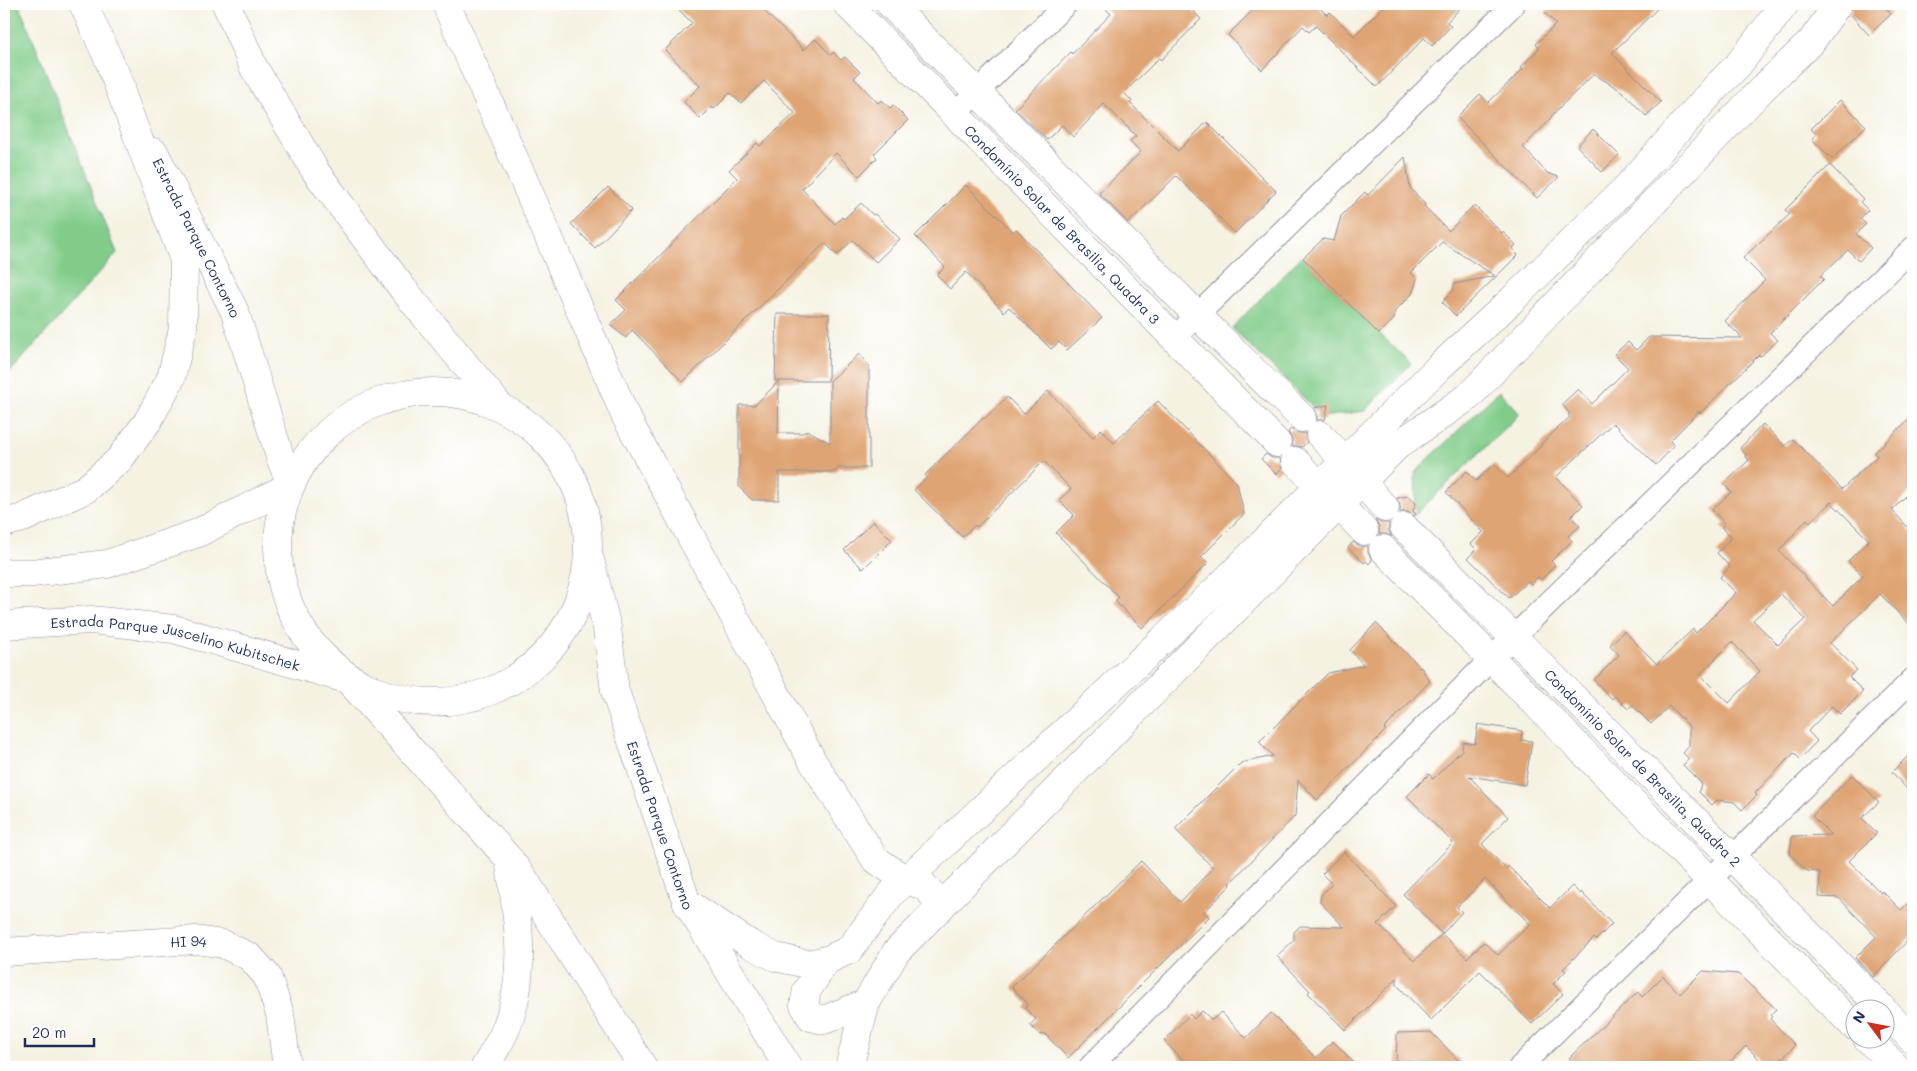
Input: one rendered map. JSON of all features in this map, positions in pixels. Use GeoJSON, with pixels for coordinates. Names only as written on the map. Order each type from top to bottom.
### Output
{"type":"FeatureCollection","features":[{"type":"Feature","properties":{"kind":"main road","name":"Estrada Parque Contorno"},"geometry":{"type":"LineString","coordinates":[[83,4],[111,66],[235,312],[289,484]]}},
{"type":"Feature","properties":{"kind":"main road"},"geometry":{"type":"LineString","coordinates":[[226,4],[254,68],[316,172],[403,289],[497,403],[536,428],[567,463],[586,510],[590,560]]}},
{"type":"Feature","properties":{"kind":"main road"},"geometry":{"type":"LineString","coordinates":[[446,4],[625,416],[813,762],[875,859],[907,881],[923,886],[934,895],[940,908]]}},
{"type":"Feature","properties":{"kind":"main road","name":"Condomínio Solar de Brasilia, Quadra 3"},"geometry":{"type":"LineString","coordinates":[[847,4],[1319,486]]}},
{"type":"Feature","properties":{"kind":"main road"},"geometry":{"type":"LineString","coordinates":[[890,4],[1197,315],[1344,460]]}},
{"type":"Feature","properties":{"kind":"main road"},"geometry":{"type":"LineString","coordinates":[[687,903],[750,944],[775,957],[807,964],[827,960],[849,950],[891,894],[1217,589],[1344,460],[1438,368],[1512,300],[1630,184],[1716,87],[1738,65],[1785,4]]}},
{"type":"Feature","properties":{"kind":"main road"},"geometry":{"type":"LineString","coordinates":[[849,1067],[866,1002],[896,952],[1340,506],[1398,445],[1468,397],[1762,89],[1811,42],[1838,4]]}},
{"type":"Feature","properties":{"kind":"main road"},"geometry":{"type":"LineString","coordinates":[[4,523],[23,518],[86,489],[118,460],[148,421],[171,378],[182,329],[184,260],[111,66]]}},
{"type":"Feature","properties":{"kind":"main road"},"geometry":{"type":"LineString","coordinates":[[1438,368],[1454,374],[1464,385],[1468,397]]}},
{"type":"Feature","properties":{"kind":"main road"},"geometry":{"type":"LineString","coordinates":[[497,403],[437,390],[378,400],[326,432],[289,484],[276,557],[296,626],[509,859],[530,887],[643,1067]]}},
{"type":"Feature","properties":{"kind":"main road"},"geometry":{"type":"LineString","coordinates":[[1277,443],[1302,418]]}},
{"type":"Feature","properties":{"kind":"main road","name":"Condomínio Solar de Brasilia, Quadra 2"},"geometry":{"type":"LineString","coordinates":[[1362,482],[1403,526],[1871,998]]}},
{"type":"Feature","properties":{"kind":"main road"},"geometry":{"type":"LineString","coordinates":[[4,573],[32,574],[107,564],[198,534],[289,484]]}},
{"type":"Feature","properties":{"kind":"main road"},"geometry":{"type":"LineString","coordinates":[[1340,506],[1844,1016]]}},
{"type":"Feature","properties":{"kind":"main road"},"geometry":{"type":"LineString","coordinates":[[1382,548],[1403,526]]}},
{"type":"Feature","properties":{"kind":"main road","name":"Estrada Parque Contorno"},"geometry":{"type":"LineString","coordinates":[[590,560],[607,628],[615,691],[687,903],[788,1067]]}},
{"type":"Feature","properties":{"kind":"main road","name":"Estrada Parque Juscelino Kubitschek"},"geometry":{"type":"LineString","coordinates":[[4,625],[91,620],[174,629],[428,706],[505,688],[564,635],[590,560]]}},
{"type":"Feature","properties":{"kind":"main road"},"geometry":{"type":"LineString","coordinates":[[485,1067],[508,1023],[518,986],[520,951],[518,921],[509,859]]}},
{"type":"Feature","properties":{"kind":"main road","name":"HI 94"},"geometry":{"type":"LineString","coordinates":[[4,952],[196,940],[223,944],[250,956],[267,976],[280,1014],[287,1067]]}},
{"type":"Feature","properties":{"kind":"main road"},"geometry":{"type":"LineString","coordinates":[[827,960],[807,990],[804,1005],[812,1017],[824,1020],[866,1002]]}},
{"type":"Feature","properties":{"kind":"main road","name":"Condomínio Solar de Brasilia, Quadra 2"},"geometry":{"type":"LineString","coordinates":[[1894,1021],[1913,1040]]}},
{"type":"Feature","properties":{"kind":"main road"},"geometry":{"type":"LineString","coordinates":[[1877,1048],[1896,1067]]}},
{"type":"Feature","properties":{"kind":"street"},"geometry":{"type":"LineString","coordinates":[[955,114],[1066,4]]}},
{"type":"Feature","properties":{"kind":"street"},"geometry":{"type":"LineString","coordinates":[[1174,338],[1514,4]]}},
{"type":"Feature","properties":{"kind":"street"},"geometry":{"type":"LineString","coordinates":[[1090,1067],[1491,659],[1913,248]]}},
{"type":"Feature","properties":{"kind":"street"},"geometry":{"type":"LineString","coordinates":[[1520,1067],[1913,679]]}},
{"type":"Feature","properties":{"kind":"green space"},"geometry":{"type":"Polygon","coordinates":[[[4,4],[19,4],[117,253],[4,379],[4,4]]]}},
{"type":"Feature","properties":{"kind":"green space"},"geometry":{"type":"Polygon","coordinates":[[[1301,257],[1411,364],[1365,411],[1323,417],[1232,328],[1301,257]]]}},
{"type":"Feature","properties":{"kind":"green space"},"geometry":{"type":"Polygon","coordinates":[[[1499,391],[1520,414],[1416,514],[1415,472],[1499,391]]]}},
{"type":"Feature","properties":{"kind":"building"},"geometry":{"type":"Polygon","coordinates":[[[673,4],[757,4],[804,50],[815,39],[831,55],[833,52],[841,60],[845,57],[860,72],[854,78],[878,103],[882,100],[890,108],[893,105],[908,120],[874,154],[877,158],[859,176],[836,153],[802,189],[835,224],[842,217],[844,219],[861,203],[900,239],[876,262],[853,240],[837,255],[825,243],[683,382],[632,330],[626,338],[610,325],[626,310],[616,300],[737,178],[729,170],[757,143],[760,146],[795,113],[764,81],[741,103],[730,93],[714,109],[712,107],[700,119],[684,102],[700,86],[665,50],[692,23],[673,4]]]}},
{"type":"Feature","properties":{"kind":"building"},"geometry":{"type":"Polygon","coordinates":[[[1101,4],[1186,4],[1201,19],[1161,60],[1159,58],[1124,93],[1132,101],[1130,103],[1178,151],[1207,122],[1276,191],[1235,233],[1176,176],[1128,223],[1099,193],[1141,152],[1130,141],[1136,136],[1104,104],[1073,137],[1062,125],[1047,140],[1015,109],[1111,14],[1101,4]]]}},
{"type":"Feature","properties":{"kind":"building"},"geometry":{"type":"Polygon","coordinates":[[[1259,4],[1316,4],[1327,15],[1330,12],[1354,36],[1386,4],[1464,4],[1447,22],[1451,26],[1432,46],[1424,38],[1377,87],[1316,26],[1309,32],[1303,26],[1262,70],[1228,35],[1259,4]]]}},
{"type":"Feature","properties":{"kind":"building"},"geometry":{"type":"Polygon","coordinates":[[[1554,4],[1662,4],[1612,53],[1661,102],[1646,116],[1623,92],[1594,74],[1523,147],[1547,173],[1559,177],[1537,198],[1457,117],[1480,94],[1488,103],[1523,69],[1521,67],[1539,48],[1536,44],[1556,24],[1545,13],[1554,4]]]}},
{"type":"Feature","properties":{"kind":"building"},"geometry":{"type":"Polygon","coordinates":[[[1853,4],[1882,4],[1891,14],[1869,35],[1850,14],[1853,4]]]}},
{"type":"Feature","properties":{"kind":"building"},"geometry":{"type":"Polygon","coordinates":[[[1840,100],[1866,126],[1832,159],[1812,139],[1816,134],[1811,129],[1840,100]]]}},
{"type":"Feature","properties":{"kind":"building"},"geometry":{"type":"Polygon","coordinates":[[[1593,129],[1619,155],[1602,172],[1577,146],[1593,129]]]}},
{"type":"Feature","properties":{"kind":"building"},"geometry":{"type":"Polygon","coordinates":[[[1405,157],[1410,188],[1425,204],[1424,206],[1449,231],[1474,205],[1516,245],[1512,249],[1518,255],[1456,316],[1442,302],[1453,291],[1454,284],[1495,276],[1442,242],[1411,273],[1417,279],[1412,294],[1395,311],[1394,319],[1379,334],[1303,258],[1323,239],[1334,241],[1341,216],[1365,192],[1368,195],[1405,157]]]}},
{"type":"Feature","properties":{"kind":"building"},"geometry":{"type":"Polygon","coordinates":[[[1830,165],[1863,199],[1860,202],[1868,210],[1860,219],[1866,224],[1856,234],[1871,248],[1859,261],[1848,250],[1820,276],[1824,279],[1770,333],[1778,340],[1761,356],[1759,355],[1700,413],[1699,411],[1670,441],[1674,446],[1656,465],[1613,423],[1556,477],[1583,505],[1571,517],[1580,526],[1568,536],[1572,541],[1551,561],[1555,565],[1541,580],[1538,577],[1531,584],[1528,581],[1509,598],[1468,558],[1476,549],[1471,544],[1483,532],[1446,492],[1467,471],[1476,481],[1494,464],[1508,478],[1570,417],[1568,415],[1570,414],[1562,404],[1578,389],[1592,404],[1628,368],[1614,354],[1628,342],[1636,350],[1649,337],[1742,338],[1725,321],[1765,280],[1743,258],[1790,214],[1785,210],[1830,165]]]}},
{"type":"Feature","properties":{"kind":"building"},"geometry":{"type":"Polygon","coordinates":[[[966,185],[1013,232],[1016,229],[1102,318],[1067,350],[1059,342],[1051,349],[1009,307],[1004,312],[966,272],[950,289],[937,275],[945,267],[915,236],[966,185]]]}},
{"type":"Feature","properties":{"kind":"building"},"geometry":{"type":"Polygon","coordinates":[[[608,187],[632,210],[595,248],[571,224],[608,187]]]}},
{"type":"Feature","properties":{"kind":"building"},"geometry":{"type":"Polygon","coordinates":[[[777,314],[829,314],[828,381],[775,381],[777,314]]]}},
{"type":"Feature","properties":{"kind":"building"},"geometry":{"type":"Polygon","coordinates":[[[859,354],[869,366],[869,468],[838,468],[835,472],[779,472],[779,500],[752,500],[739,487],[739,405],[755,405],[779,381],[778,433],[803,433],[807,430],[830,443],[830,381],[859,354]]]}},
{"type":"Feature","properties":{"kind":"building"},"geometry":{"type":"Polygon","coordinates":[[[1048,391],[1093,437],[1101,429],[1114,443],[1158,401],[1237,483],[1244,514],[1201,557],[1208,563],[1142,628],[1115,601],[1119,597],[1056,533],[1074,515],[1059,500],[1071,489],[1044,461],[977,527],[975,525],[962,537],[914,490],[927,477],[925,475],[1007,397],[1024,414],[1048,391]]]}},
{"type":"Feature","properties":{"kind":"building"},"geometry":{"type":"Polygon","coordinates":[[[1328,405],[1325,420],[1317,420],[1317,413],[1314,408],[1328,405]]]}},
{"type":"Feature","properties":{"kind":"building"},"geometry":{"type":"Polygon","coordinates":[[[1913,415],[1913,489],[1892,510],[1913,533],[1913,628],[1880,594],[1830,643],[1857,670],[1849,677],[1863,691],[1840,714],[1832,706],[1808,731],[1817,741],[1800,759],[1794,753],[1755,793],[1757,795],[1742,810],[1734,802],[1717,800],[1712,805],[1699,792],[1701,783],[1683,765],[1689,759],[1683,753],[1689,746],[1689,726],[1669,706],[1651,724],[1632,705],[1628,709],[1615,696],[1612,699],[1594,680],[1619,655],[1610,645],[1624,631],[1657,664],[1693,629],[1696,633],[1736,593],[1720,577],[1730,567],[1717,553],[1732,537],[1721,527],[1725,524],[1712,510],[1731,492],[1724,484],[1749,460],[1740,448],[1763,424],[1785,446],[1793,439],[1842,489],[1877,456],[1874,453],[1913,415]],[[1831,502],[1810,522],[1807,519],[1779,551],[1833,606],[1863,576],[1848,561],[1869,540],[1831,502]],[[1781,594],[1753,620],[1778,645],[1805,619],[1781,594]],[[1732,642],[1700,674],[1729,703],[1760,671],[1732,642]]]}},
{"type":"Feature","properties":{"kind":"building"},"geometry":{"type":"Polygon","coordinates":[[[1291,429],[1298,433],[1305,433],[1307,442],[1302,447],[1292,446],[1292,439],[1288,432],[1291,429]]]}},
{"type":"Feature","properties":{"kind":"building"},"geometry":{"type":"Polygon","coordinates":[[[1266,454],[1272,458],[1280,458],[1282,468],[1276,474],[1261,459],[1266,454]]]}},
{"type":"Feature","properties":{"kind":"building"},"geometry":{"type":"Polygon","coordinates":[[[1408,496],[1416,503],[1413,511],[1416,514],[1414,516],[1408,512],[1400,512],[1397,498],[1408,496]]]}},
{"type":"Feature","properties":{"kind":"building"},"geometry":{"type":"Polygon","coordinates":[[[1375,520],[1381,523],[1389,523],[1389,531],[1392,537],[1387,534],[1379,534],[1379,527],[1375,520]]]}},
{"type":"Feature","properties":{"kind":"building"},"geometry":{"type":"Polygon","coordinates":[[[873,521],[892,540],[863,569],[844,550],[873,521]]]}},
{"type":"Feature","properties":{"kind":"building"},"geometry":{"type":"Polygon","coordinates":[[[1353,542],[1360,546],[1368,546],[1368,553],[1372,560],[1369,564],[1366,561],[1364,563],[1348,548],[1353,542]]]}},
{"type":"Feature","properties":{"kind":"building"},"geometry":{"type":"Polygon","coordinates":[[[1376,623],[1422,669],[1430,681],[1384,729],[1386,730],[1317,800],[1298,780],[1295,816],[1204,912],[1209,917],[1068,1058],[1045,1034],[1041,1035],[1030,1025],[1036,1019],[1025,1008],[1028,1004],[1012,987],[1141,861],[1180,902],[1213,868],[1175,829],[1241,763],[1273,756],[1259,742],[1328,673],[1364,665],[1350,650],[1376,623]]]}},
{"type":"Feature","properties":{"kind":"building"},"geometry":{"type":"Polygon","coordinates":[[[1478,724],[1522,731],[1521,740],[1532,741],[1525,785],[1469,776],[1508,817],[1482,844],[1506,869],[1508,866],[1550,908],[1572,886],[1580,894],[1581,892],[1612,924],[1596,940],[1594,938],[1563,969],[1566,971],[1553,984],[1563,994],[1532,1024],[1480,971],[1431,1020],[1397,985],[1397,978],[1345,1030],[1308,993],[1310,991],[1277,956],[1294,940],[1294,932],[1300,926],[1344,927],[1320,902],[1321,895],[1332,884],[1322,874],[1344,852],[1396,906],[1378,924],[1414,961],[1442,934],[1403,894],[1453,843],[1407,796],[1429,774],[1433,779],[1462,750],[1463,742],[1475,744],[1478,724]],[[1485,879],[1457,907],[1462,912],[1442,934],[1467,958],[1484,942],[1498,955],[1530,924],[1485,879]]]}},
{"type":"Feature","properties":{"kind":"building"},"geometry":{"type":"Polygon","coordinates":[[[1913,751],[1913,796],[1892,772],[1913,751]]]}},
{"type":"Feature","properties":{"kind":"building"},"geometry":{"type":"Polygon","coordinates":[[[1852,775],[1879,802],[1862,818],[1877,833],[1849,861],[1901,910],[1913,898],[1913,935],[1873,977],[1855,958],[1876,937],[1839,898],[1819,897],[1820,872],[1807,871],[1790,854],[1792,836],[1831,835],[1812,816],[1852,775]]]}},
{"type":"Feature","properties":{"kind":"building"},"geometry":{"type":"Polygon","coordinates":[[[1703,971],[1738,974],[1776,1009],[1770,1015],[1772,1017],[1770,1019],[1795,1045],[1774,1067],[1769,1062],[1765,1065],[1746,1046],[1725,1067],[1579,1067],[1569,1058],[1638,992],[1642,997],[1663,976],[1680,994],[1703,971]]]}},
{"type":"Feature","properties":{"kind":"building"},"geometry":{"type":"Polygon","coordinates":[[[1202,1011],[1212,1020],[1221,1012],[1246,1038],[1271,1013],[1316,1058],[1333,1041],[1358,1067],[1190,1067],[1164,1041],[1190,1014],[1194,1019],[1202,1011]]]}},
{"type":"Feature","properties":{"kind":"building"},"geometry":{"type":"Polygon","coordinates":[[[1431,1032],[1465,1067],[1396,1067],[1397,1033],[1431,1032]]]}}]}
